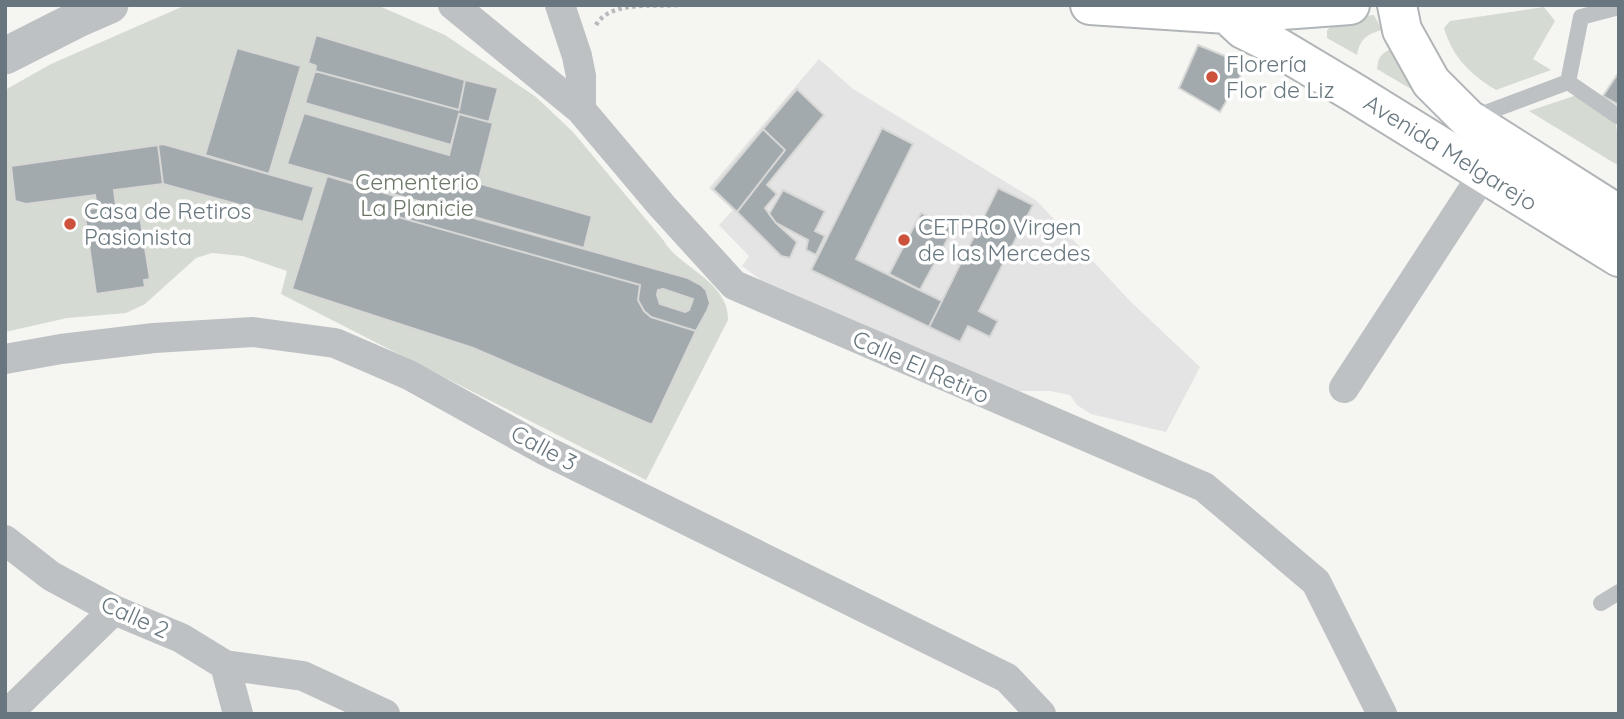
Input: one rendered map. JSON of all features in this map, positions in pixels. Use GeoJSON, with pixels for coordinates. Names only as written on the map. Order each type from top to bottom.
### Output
{"type":"FeatureCollection","features":[{"type":"Feature","properties":{"kind":"main road"},"geometry":{"type":"LineString","coordinates":[[1107,7],[1227,14],[1350,5]]}},
{"type":"Feature","properties":{"kind":"main road","name":"Avenida Melgarejo"},"geometry":{"type":"LineString","coordinates":[[1397,5],[1402,30],[1432,82],[1468,119],[1619,215]]}},
{"type":"Feature","properties":{"kind":"main road","name":"Avenida Melgarejo"},"geometry":{"type":"LineString","coordinates":[[1227,14],[1242,29],[1294,57],[1619,257]]}},
{"type":"Feature","properties":{"kind":"street"},"geometry":{"type":"LineString","coordinates":[[5,56],[110,5]]}},
{"type":"Feature","properties":{"kind":"street","name":"Calle El Retiro"},"geometry":{"type":"LineString","coordinates":[[453,5],[581,110],[662,206],[734,285],[1204,487],[1316,582],[1382,714]]}},
{"type":"Feature","properties":{"kind":"street"},"geometry":{"type":"LineString","coordinates":[[560,5],[581,76],[581,110]]}},
{"type":"Feature","properties":{"kind":"street"},"geometry":{"type":"LineString","coordinates":[[1344,388],[1484,173]]}},
{"type":"Feature","properties":{"kind":"street","name":"Calle 3"},"geometry":{"type":"LineString","coordinates":[[5,359],[154,338],[253,332],[334,343],[408,374],[544,450],[1007,678],[1041,714]]}},
{"type":"Feature","properties":{"kind":"street","name":"Calle 2"},"geometry":{"type":"LineString","coordinates":[[7,544],[51,576],[114,610],[181,638],[225,665]]}},
{"type":"Feature","properties":{"kind":"street"},"geometry":{"type":"LineString","coordinates":[[7,714],[114,610]]}},
{"type":"Feature","properties":{"kind":"street"},"geometry":{"type":"LineString","coordinates":[[238,714],[225,665],[303,676],[385,714]]}},
{"type":"Feature","properties":{"kind":"lane"},"geometry":{"type":"LineString","coordinates":[[1568,82],[1576,11],[1619,7]]}},
{"type":"Feature","properties":{"kind":"lane"},"geometry":{"type":"LineString","coordinates":[[1468,119],[1568,82]]}},
{"type":"Feature","properties":{"kind":"lane"},"geometry":{"type":"LineString","coordinates":[[1568,82],[1619,117]]}},
{"type":"Feature","properties":{"kind":"lane"},"geometry":{"type":"LineString","coordinates":[[1601,603],[1619,592]]}},
{"type":"Feature","properties":{"kind":"path"},"geometry":{"type":"LineString","coordinates":[[592,33],[601,17],[615,9],[679,5]]}},
{"type":"Feature","properties":{"kind":"shaded area","name":"CETPRO Virgen de las Mercedes"},"geometry":{"type":"Polygon","coordinates":[[[819,59],[853,89],[1037,201],[1130,301],[1200,367],[1166,432],[1091,414],[1077,405],[1070,395],[1050,391],[1016,391],[765,283],[742,266],[749,256],[719,225],[733,210],[709,188],[819,59]]]}},
{"type":"Feature","properties":{"kind":"green space","name":"Cementerio La Planicie"},"geometry":{"type":"Polygon","coordinates":[[[186,5],[377,5],[445,35],[536,97],[573,132],[671,250],[712,285],[726,306],[728,320],[646,480],[281,294],[287,271],[243,256],[212,253],[196,258],[145,304],[126,313],[67,318],[5,332],[5,90],[51,64],[186,5]]]}},
{"type":"Feature","properties":{"kind":"green space"},"geometry":{"type":"Polygon","coordinates":[[[1544,7],[1555,21],[1533,59],[1551,70],[1496,90],[1478,78],[1458,57],[1444,28],[1450,21],[1544,7]]]}},
{"type":"Feature","properties":{"kind":"green space"},"geometry":{"type":"Polygon","coordinates":[[[1374,15],[1382,30],[1365,38],[1357,55],[1327,38],[1327,31],[1331,26],[1342,20],[1374,15]]]}},
{"type":"Feature","properties":{"kind":"green space"},"geometry":{"type":"Polygon","coordinates":[[[1393,48],[1440,106],[1377,69],[1381,56],[1393,48]]]}},
{"type":"Feature","properties":{"kind":"green space"},"geometry":{"type":"Polygon","coordinates":[[[1577,95],[1615,120],[1619,166],[1529,111],[1577,95]]]}},
{"type":"Feature","properties":{"kind":"building"},"geometry":{"type":"Polygon","coordinates":[[[316,35],[465,80],[459,110],[315,71],[316,66],[308,63],[316,35]]]}},
{"type":"Feature","properties":{"kind":"building","name":"Florería Flor de Liz"},"geometry":{"type":"Polygon","coordinates":[[[1198,45],[1247,65],[1220,112],[1179,88],[1198,45]]]}},
{"type":"Feature","properties":{"kind":"building"},"geometry":{"type":"Polygon","coordinates":[[[237,48],[301,66],[269,174],[205,155],[237,48]]]}},
{"type":"Feature","properties":{"kind":"building"},"geometry":{"type":"Polygon","coordinates":[[[315,71],[459,110],[465,80],[498,88],[489,122],[459,114],[451,145],[305,103],[315,71]]]}},
{"type":"Feature","properties":{"kind":"building"},"geometry":{"type":"Polygon","coordinates":[[[1619,72],[1619,105],[1603,96],[1619,72]]]}},
{"type":"Feature","properties":{"kind":"building"},"geometry":{"type":"Polygon","coordinates":[[[797,89],[824,115],[767,185],[777,194],[765,208],[776,223],[797,242],[790,258],[781,256],[737,212],[785,150],[763,129],[797,89]]]}},
{"type":"Feature","properties":{"kind":"building"},"geometry":{"type":"Polygon","coordinates":[[[304,113],[449,155],[459,114],[493,123],[478,183],[592,216],[584,248],[287,164],[304,113]]]}},
{"type":"Feature","properties":{"kind":"building"},"geometry":{"type":"Polygon","coordinates":[[[882,128],[913,144],[856,259],[942,301],[929,327],[811,270],[882,128]]]}},
{"type":"Feature","properties":{"kind":"building"},"geometry":{"type":"Polygon","coordinates":[[[763,129],[785,150],[737,212],[713,189],[763,129]]]}},
{"type":"Feature","properties":{"kind":"building"},"geometry":{"type":"Polygon","coordinates":[[[163,144],[314,187],[303,222],[163,184],[158,145],[163,144]]]}},
{"type":"Feature","properties":{"kind":"building"},"geometry":{"type":"Polygon","coordinates":[[[158,145],[163,184],[114,190],[116,206],[131,204],[132,210],[139,210],[150,279],[144,280],[145,287],[96,294],[84,210],[97,208],[95,195],[26,204],[15,201],[11,166],[158,145]]]}},
{"type":"Feature","properties":{"kind":"building"},"geometry":{"type":"Polygon","coordinates":[[[327,176],[395,196],[391,215],[640,285],[638,300],[651,317],[696,331],[652,425],[473,348],[292,289],[327,176]]]}},
{"type":"Feature","properties":{"kind":"building"},"geometry":{"type":"Polygon","coordinates":[[[998,188],[1033,205],[979,311],[998,321],[990,337],[968,326],[960,342],[929,327],[998,188]]]}},
{"type":"Feature","properties":{"kind":"building"},"geometry":{"type":"Polygon","coordinates":[[[783,190],[825,211],[815,231],[825,236],[816,255],[806,250],[808,240],[776,223],[769,214],[783,190]]]}},
{"type":"Feature","properties":{"kind":"building"},"geometry":{"type":"Polygon","coordinates":[[[395,196],[688,278],[706,290],[710,303],[696,331],[651,317],[638,300],[640,285],[391,215],[395,196]],[[663,289],[658,290],[657,295],[660,304],[685,312],[689,310],[693,299],[663,289]]]}},
{"type":"Feature","properties":{"kind":"building"},"geometry":{"type":"Polygon","coordinates":[[[921,213],[953,229],[920,290],[889,274],[921,213]]]}},
{"type":"Feature","properties":{"kind":"place","name":"Florería Flor de Liz"},"geometry":{"type":"Point","coordinates":[1212,77]}},
{"type":"Feature","properties":{"kind":"place","name":"Casa de Retiros Pasionista"},"geometry":{"type":"Point","coordinates":[70,224]}},
{"type":"Feature","properties":{"kind":"place","name":"CETPRO Virgen de las Mercedes"},"geometry":{"type":"Point","coordinates":[904,240]}}]}
